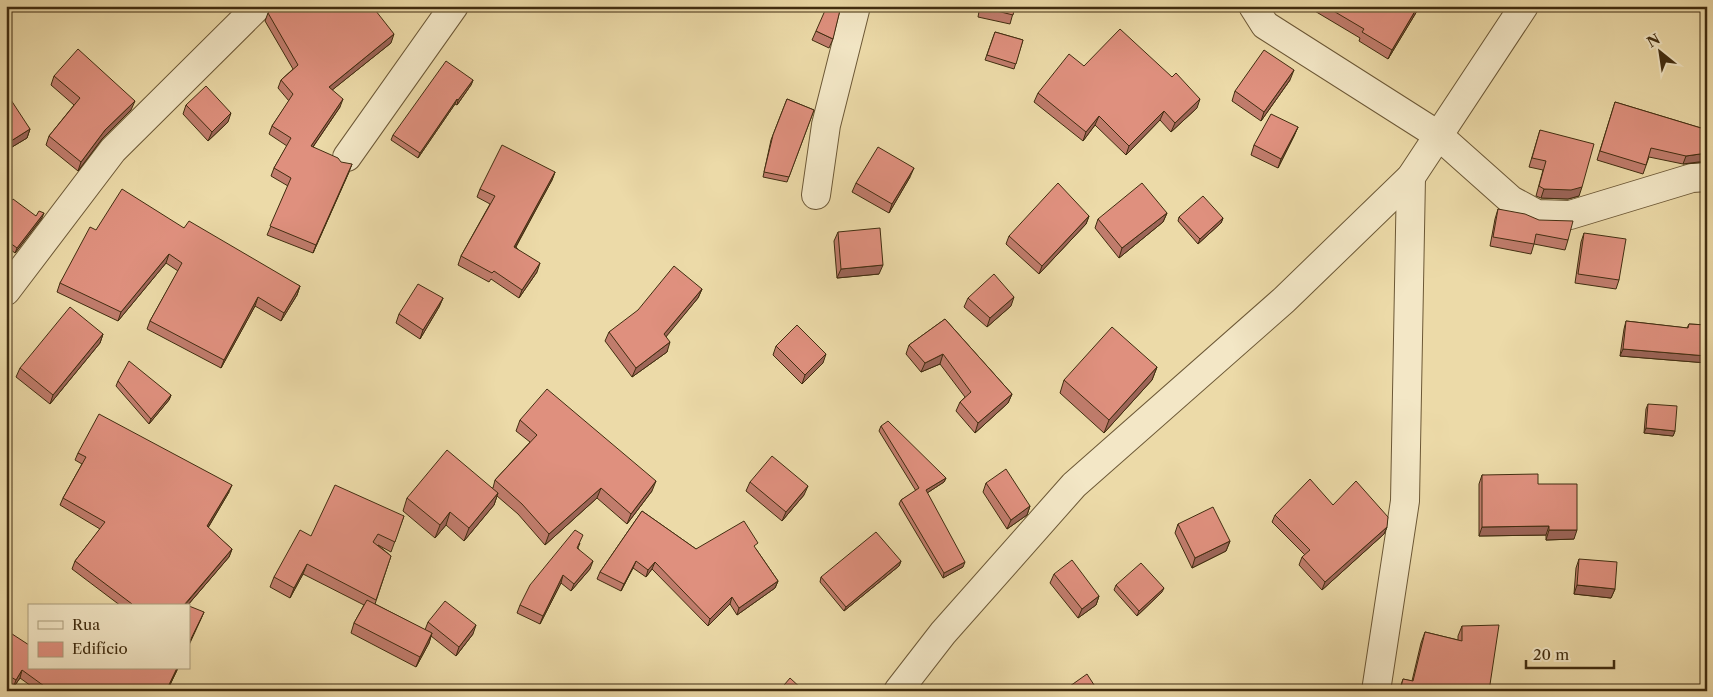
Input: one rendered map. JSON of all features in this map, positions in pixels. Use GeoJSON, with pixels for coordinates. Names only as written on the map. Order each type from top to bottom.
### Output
{"type":"FeatureCollection","features":[{"type":"Feature","properties":{"kind":"street"},"geometry":{"type":"LineString","coordinates":[[6,291],[114,150],[258,6]]}},
{"type":"Feature","properties":{"kind":"street"},"geometry":{"type":"LineString","coordinates":[[348,157],[454,6]]}},
{"type":"Feature","properties":{"kind":"street"},"geometry":{"type":"LineString","coordinates":[[816,195],[826,125],[856,6]]}},
{"type":"Feature","properties":{"kind":"street"},"geometry":{"type":"LineString","coordinates":[[1254,6],[1265,25],[1438,135],[1511,200],[1537,214],[1570,215],[1692,178],[1707,177]]}},
{"type":"Feature","properties":{"kind":"street"},"geometry":{"type":"LineString","coordinates":[[898,691],[943,633],[1074,485],[1284,300],[1411,176],[1524,6]]}},
{"type":"Feature","properties":{"kind":"street"},"geometry":{"type":"LineString","coordinates":[[1376,691],[1405,501],[1411,176]]}},
{"type":"Feature","properties":{"kind":"building"},"geometry":{"type":"Polygon","coordinates":[[[273,6],[372,6],[394,34],[329,87],[343,99],[311,146],[338,158],[341,162],[352,164],[316,245],[270,226],[291,178],[274,168],[291,138],[272,126],[293,94],[281,80],[298,65],[268,13],[273,6]]]}},
{"type":"Feature","properties":{"kind":"building"},"geometry":{"type":"Polygon","coordinates":[[[827,6],[841,6],[833,39],[816,31],[827,6]]]}},
{"type":"Feature","properties":{"kind":"building"},"geometry":{"type":"Polygon","coordinates":[[[981,6],[1015,6],[1013,15],[981,6]]]}},
{"type":"Feature","properties":{"kind":"building"},"geometry":{"type":"Polygon","coordinates":[[[1325,6],[1418,6],[1392,50],[1362,32],[1364,29],[1325,6]]]}},
{"type":"Feature","properties":{"kind":"building"},"geometry":{"type":"Polygon","coordinates":[[[1120,29],[1172,77],[1176,73],[1200,99],[1175,123],[1164,111],[1129,146],[1099,116],[1086,132],[1038,93],[1069,54],[1084,66],[1120,29]]]}},
{"type":"Feature","properties":{"kind":"building"},"geometry":{"type":"Polygon","coordinates":[[[995,32],[1023,40],[1016,64],[987,55],[995,32]]]}},
{"type":"Feature","properties":{"kind":"building"},"geometry":{"type":"Polygon","coordinates":[[[78,49],[135,101],[105,130],[81,162],[49,136],[80,98],[54,76],[78,49]]]}},
{"type":"Feature","properties":{"kind":"building"},"geometry":{"type":"Polygon","coordinates":[[[1264,50],[1294,70],[1264,112],[1235,91],[1264,50]]]}},
{"type":"Feature","properties":{"kind":"building"},"geometry":{"type":"Polygon","coordinates":[[[446,61],[473,80],[457,99],[420,153],[393,135],[446,61]]]}},
{"type":"Feature","properties":{"kind":"building"},"geometry":{"type":"Polygon","coordinates":[[[206,86],[231,113],[212,132],[186,105],[206,86]]]}},
{"type":"Feature","properties":{"kind":"building"},"geometry":{"type":"Polygon","coordinates":[[[787,99],[814,110],[789,177],[764,172],[773,135],[787,99]]]}},
{"type":"Feature","properties":{"kind":"building"},"geometry":{"type":"Polygon","coordinates":[[[11,100],[30,129],[11,141],[6,135],[6,103],[11,100]]]}},
{"type":"Feature","properties":{"kind":"building"},"geometry":{"type":"Polygon","coordinates":[[[1615,102],[1701,128],[1707,110],[1707,153],[1686,156],[1651,148],[1646,165],[1600,151],[1615,102]]]}},
{"type":"Feature","properties":{"kind":"building"},"geometry":{"type":"Polygon","coordinates":[[[1271,114],[1298,127],[1281,159],[1254,145],[1271,114]]]}},
{"type":"Feature","properties":{"kind":"building"},"geometry":{"type":"Polygon","coordinates":[[[1540,130],[1594,144],[1582,187],[1571,190],[1544,189],[1539,186],[1546,161],[1532,158],[1540,130]]]}},
{"type":"Feature","properties":{"kind":"building"},"geometry":{"type":"Polygon","coordinates":[[[502,145],[555,172],[514,247],[540,263],[522,290],[494,271],[492,273],[461,256],[495,196],[480,189],[502,145]]]}},
{"type":"Feature","properties":{"kind":"building"},"geometry":{"type":"Polygon","coordinates":[[[878,147],[914,168],[892,204],[856,183],[878,147]]]}},
{"type":"Feature","properties":{"kind":"building"},"geometry":{"type":"Polygon","coordinates":[[[1058,183],[1089,216],[1042,266],[1009,236],[1058,183]]]}},
{"type":"Feature","properties":{"kind":"building"},"geometry":{"type":"Polygon","coordinates":[[[1142,183],[1167,213],[1122,248],[1098,219],[1142,183]]]}},
{"type":"Feature","properties":{"kind":"building"},"geometry":{"type":"Polygon","coordinates":[[[122,189],[184,228],[189,221],[300,286],[284,313],[258,297],[224,360],[150,321],[182,263],[169,254],[121,312],[60,283],[90,227],[96,230],[122,189]]]}},
{"type":"Feature","properties":{"kind":"building"},"geometry":{"type":"Polygon","coordinates":[[[1203,196],[1223,218],[1200,239],[1179,217],[1203,196]]]}},
{"type":"Feature","properties":{"kind":"building"},"geometry":{"type":"Polygon","coordinates":[[[13,199],[36,216],[39,211],[44,213],[17,248],[6,240],[6,208],[13,199]]]}},
{"type":"Feature","properties":{"kind":"building"},"geometry":{"type":"Polygon","coordinates":[[[1498,209],[1525,214],[1539,220],[1573,221],[1568,240],[1536,234],[1534,244],[1493,237],[1498,209]]]}},
{"type":"Feature","properties":{"kind":"building"},"geometry":{"type":"Polygon","coordinates":[[[880,228],[883,265],[841,269],[838,232],[880,228]]]}},
{"type":"Feature","properties":{"kind":"building"},"geometry":{"type":"Polygon","coordinates":[[[1584,233],[1626,239],[1619,280],[1578,274],[1584,233]]]}},
{"type":"Feature","properties":{"kind":"building"},"geometry":{"type":"Polygon","coordinates":[[[674,266],[702,289],[664,334],[670,342],[636,368],[609,332],[638,310],[674,266]]]}},
{"type":"Feature","properties":{"kind":"building"},"geometry":{"type":"Polygon","coordinates":[[[994,274],[1014,297],[990,318],[968,298],[994,274]]]}},
{"type":"Feature","properties":{"kind":"building"},"geometry":{"type":"Polygon","coordinates":[[[418,284],[443,298],[423,330],[399,314],[418,284]]]}},
{"type":"Feature","properties":{"kind":"building"},"geometry":{"type":"Polygon","coordinates":[[[70,307],[103,334],[53,395],[20,368],[70,307]]]}},
{"type":"Feature","properties":{"kind":"building"},"geometry":{"type":"Polygon","coordinates":[[[945,319],[1012,394],[978,423],[960,402],[971,392],[943,354],[925,363],[909,345],[945,319]]]}},
{"type":"Feature","properties":{"kind":"building"},"geometry":{"type":"Polygon","coordinates":[[[1626,321],[1688,328],[1689,324],[1707,325],[1707,356],[1623,349],[1626,321]]]}},
{"type":"Feature","properties":{"kind":"building"},"geometry":{"type":"Polygon","coordinates":[[[797,325],[826,354],[805,375],[776,346],[797,325]]]}},
{"type":"Feature","properties":{"kind":"building"},"geometry":{"type":"Polygon","coordinates":[[[1112,327],[1157,367],[1109,420],[1064,380],[1112,327]]]}},
{"type":"Feature","properties":{"kind":"building"},"geometry":{"type":"Polygon","coordinates":[[[129,361],[171,395],[151,419],[118,381],[129,361]]]}},
{"type":"Feature","properties":{"kind":"building"},"geometry":{"type":"Polygon","coordinates":[[[547,389],[656,481],[631,514],[601,488],[549,534],[522,504],[495,480],[537,435],[520,420],[547,389]]]}},
{"type":"Feature","properties":{"kind":"building"},"geometry":{"type":"Polygon","coordinates":[[[1648,404],[1677,406],[1675,431],[1646,428],[1648,404]]]}},
{"type":"Feature","properties":{"kind":"building"},"geometry":{"type":"Polygon","coordinates":[[[99,414],[232,485],[207,526],[232,549],[185,604],[132,604],[75,561],[105,522],[63,498],[86,457],[78,453],[99,414]]]}},
{"type":"Feature","properties":{"kind":"building"},"geometry":{"type":"Polygon","coordinates":[[[888,421],[946,478],[926,490],[965,562],[944,573],[901,500],[919,488],[881,426],[888,421]]]}},
{"type":"Feature","properties":{"kind":"building"},"geometry":{"type":"Polygon","coordinates":[[[447,450],[498,493],[469,528],[450,512],[440,525],[407,498],[447,450]]]}},
{"type":"Feature","properties":{"kind":"building"},"geometry":{"type":"Polygon","coordinates":[[[772,456],[808,486],[786,512],[750,482],[772,456]]]}},
{"type":"Feature","properties":{"kind":"building"},"geometry":{"type":"Polygon","coordinates":[[[1006,469],[1030,506],[1011,520],[986,483],[1006,469]]]}},
{"type":"Feature","properties":{"kind":"building"},"geometry":{"type":"Polygon","coordinates":[[[1538,474],[1538,484],[1577,484],[1577,530],[1549,530],[1549,526],[1482,527],[1482,475],[1538,474]]]}},
{"type":"Feature","properties":{"kind":"building"},"geometry":{"type":"Polygon","coordinates":[[[1310,479],[1333,505],[1356,481],[1388,517],[1387,527],[1325,582],[1302,557],[1310,550],[1275,515],[1310,479]]]}},
{"type":"Feature","properties":{"kind":"building"},"geometry":{"type":"Polygon","coordinates":[[[335,485],[404,516],[395,542],[378,534],[373,542],[391,556],[376,600],[307,564],[294,588],[274,577],[300,530],[311,536],[335,485]]]}},
{"type":"Feature","properties":{"kind":"building"},"geometry":{"type":"Polygon","coordinates":[[[1213,507],[1230,541],[1195,558],[1178,524],[1213,507]]]}},
{"type":"Feature","properties":{"kind":"building"},"geometry":{"type":"Polygon","coordinates":[[[642,511],[696,549],[744,521],[758,543],[754,546],[778,581],[739,608],[732,597],[710,619],[655,562],[648,570],[636,561],[624,584],[600,572],[642,511]]]}},
{"type":"Feature","properties":{"kind":"building"},"geometry":{"type":"Polygon","coordinates":[[[575,530],[583,535],[577,548],[593,561],[574,584],[563,575],[543,616],[520,605],[530,585],[575,530]]]}},
{"type":"Feature","properties":{"kind":"building"},"geometry":{"type":"Polygon","coordinates":[[[876,532],[901,561],[846,607],[821,577],[876,532]]]}},
{"type":"Feature","properties":{"kind":"building"},"geometry":{"type":"Polygon","coordinates":[[[1579,559],[1617,562],[1615,589],[1577,585],[1579,559]]]}},
{"type":"Feature","properties":{"kind":"building"},"geometry":{"type":"Polygon","coordinates":[[[1072,560],[1099,596],[1082,609],[1054,574],[1072,560]]]}},
{"type":"Feature","properties":{"kind":"building"},"geometry":{"type":"Polygon","coordinates":[[[1141,563],[1164,588],[1139,611],[1116,585],[1141,563]]]}},
{"type":"Feature","properties":{"kind":"building"},"geometry":{"type":"Polygon","coordinates":[[[367,600],[432,633],[420,657],[354,623],[367,600]]]}},
{"type":"Feature","properties":{"kind":"building"},"geometry":{"type":"Polygon","coordinates":[[[445,601],[476,625],[459,647],[428,622],[445,601]]]}},
{"type":"Feature","properties":{"kind":"building"},"geometry":{"type":"Polygon","coordinates":[[[190,606],[204,612],[190,641],[190,606]]]}},
{"type":"Feature","properties":{"kind":"building"},"geometry":{"type":"Polygon","coordinates":[[[1499,625],[1489,691],[1400,691],[1403,679],[1413,681],[1425,632],[1462,641],[1462,626],[1499,625]]]}},
{"type":"Feature","properties":{"kind":"building"},"geometry":{"type":"Polygon","coordinates":[[[6,630],[28,644],[28,670],[176,670],[166,691],[51,691],[22,670],[16,680],[6,674],[6,630]]]}},
{"type":"Feature","properties":{"kind":"building"},"geometry":{"type":"Polygon","coordinates":[[[1087,674],[1098,691],[1063,691],[1087,674]]]}},
{"type":"Feature","properties":{"kind":"building"},"geometry":{"type":"Polygon","coordinates":[[[790,678],[804,691],[779,691],[790,678]]]}}]}
